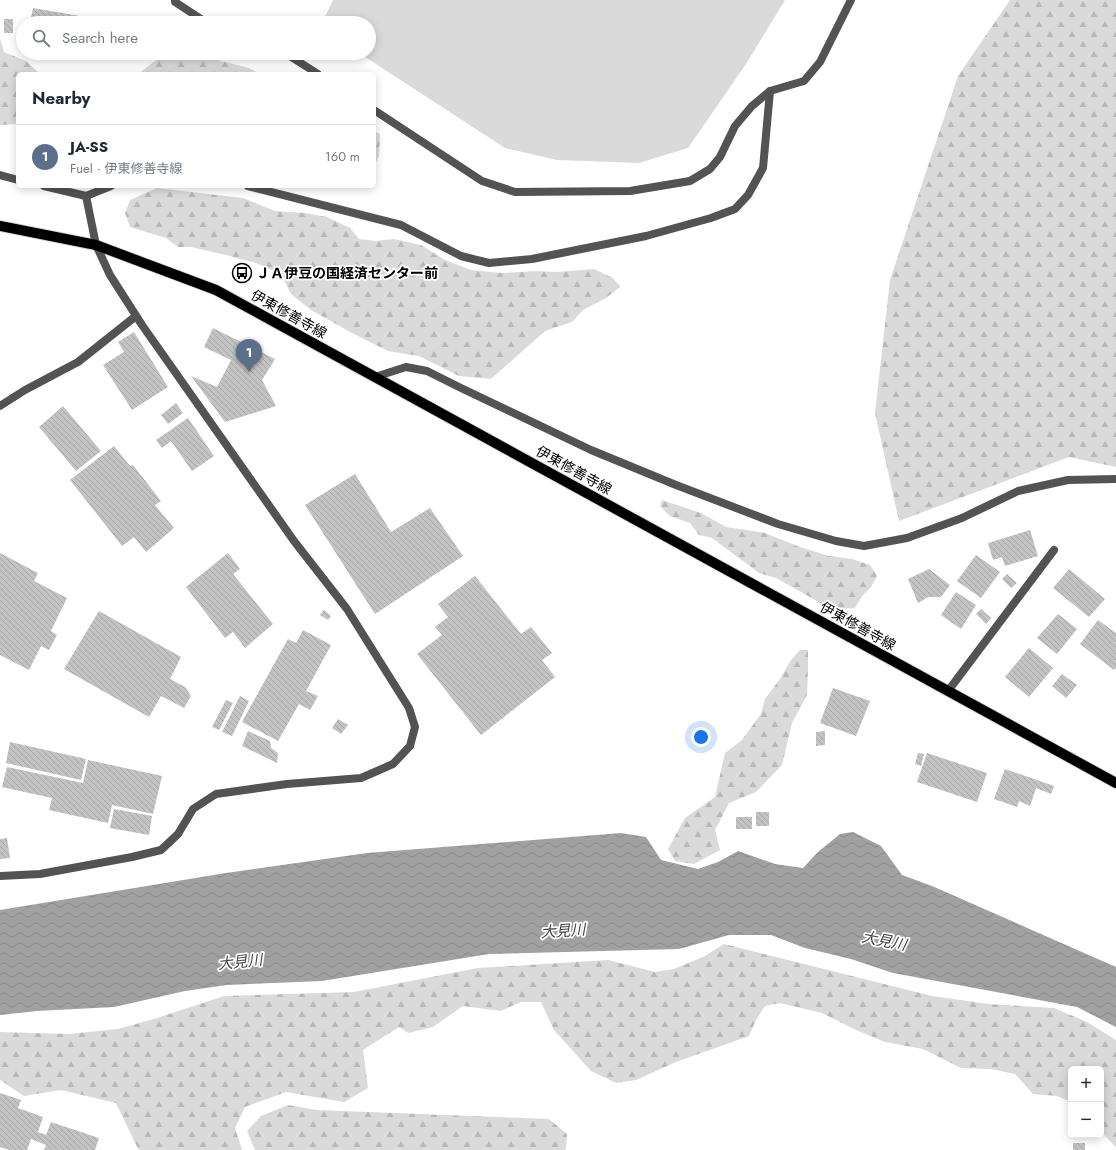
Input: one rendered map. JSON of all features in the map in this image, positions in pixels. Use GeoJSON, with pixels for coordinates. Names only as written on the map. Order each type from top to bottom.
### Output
{"type":"FeatureCollection","features":[{"type":"Feature","properties":{"kind":"main road","name":"伊東修善寺線"},"geometry":{"type":"LineString","coordinates":[[0,226],[96,245],[216,290],[1116,783]]}},
{"type":"Feature","properties":{"kind":"street"},"geometry":{"type":"LineString","coordinates":[[175,0],[175,2],[196,16]]}},
{"type":"Feature","properties":{"kind":"street"},"geometry":{"type":"LineString","coordinates":[[376,111],[482,181],[516,192],[630,191],[690,181],[710,169],[720,157],[734,126],[752,106],[770,90],[804,81],[820,62],[851,0]]}},
{"type":"Feature","properties":{"kind":"street"},"geometry":{"type":"LineString","coordinates":[[296,60],[315,72]]}},
{"type":"Feature","properties":{"kind":"street"},"geometry":{"type":"LineString","coordinates":[[256,188],[401,225],[461,256],[489,263],[532,259],[646,236],[711,218],[734,209],[748,195],[764,168],[770,90]]}},
{"type":"Feature","properties":{"kind":"street"},"geometry":{"type":"LineString","coordinates":[[0,175],[16,179]]}},
{"type":"Feature","properties":{"kind":"street"},"geometry":{"type":"LineString","coordinates":[[52,188],[86,196],[106,188]]}},
{"type":"Feature","properties":{"kind":"street"},"geometry":{"type":"LineString","coordinates":[[0,876],[40,874],[132,857],[161,850],[178,834],[193,809],[216,794],[287,784],[361,778],[393,764],[410,746],[415,727],[409,708],[347,610],[294,541],[136,316],[110,276],[96,245],[86,196]]}},
{"type":"Feature","properties":{"kind":"street"},"geometry":{"type":"LineString","coordinates":[[0,406],[25,390],[78,362],[136,316]]}},
{"type":"Feature","properties":{"kind":"street"},"geometry":{"type":"LineString","coordinates":[[375,377],[406,367],[427,371],[592,450],[676,485],[778,524],[836,541],[864,546],[907,538],[962,518],[1018,491],[1068,480],[1116,479]]}},
{"type":"Feature","properties":{"kind":"street"},"geometry":{"type":"LineString","coordinates":[[948,691],[1054,550]]}},
{"type":"Feature","properties":{"kind":"green space"},"geometry":{"type":"Polygon","coordinates":[[[333,0],[785,0],[746,64],[688,148],[639,163],[557,160],[505,148],[370,60],[376,60],[376,16],[325,16],[333,0]]]}},
{"type":"Feature","properties":{"kind":"green space"},"geometry":{"type":"Polygon","coordinates":[[[1010,0],[1116,0],[1116,467],[1069,457],[899,521],[875,413],[890,280],[958,76],[1010,0]]]}},
{"type":"Feature","properties":{"kind":"green space"},"geometry":{"type":"Polygon","coordinates":[[[0,38],[4,52],[16,57],[16,60],[26,61],[38,72],[16,72],[16,124],[0,125],[0,38]]]}},
{"type":"Feature","properties":{"kind":"green space"},"geometry":{"type":"Polygon","coordinates":[[[156,60],[217,60],[249,68],[256,72],[141,72],[156,60]]]}},
{"type":"Feature","properties":{"kind":"green space"},"geometry":{"type":"Polygon","coordinates":[[[376,132],[380,134],[379,156],[376,162],[376,132]]]}},
{"type":"Feature","properties":{"kind":"green space"},"geometry":{"type":"Polygon","coordinates":[[[157,188],[243,198],[275,211],[305,213],[327,217],[350,228],[359,239],[376,241],[394,239],[421,245],[445,260],[471,270],[502,273],[536,271],[557,272],[594,269],[613,278],[620,287],[606,298],[583,310],[572,322],[545,331],[491,379],[459,376],[419,356],[388,351],[311,310],[291,294],[281,274],[256,263],[226,255],[191,247],[178,247],[166,238],[130,227],[125,213],[130,200],[157,188]]]}},
{"type":"Feature","properties":{"kind":"green space"},"geometry":{"type":"Polygon","coordinates":[[[662,500],[701,513],[726,527],[765,533],[800,547],[829,556],[852,559],[870,565],[877,576],[871,587],[862,596],[855,608],[831,609],[776,578],[759,573],[712,538],[699,535],[690,523],[670,516],[660,506],[662,500]]]}},
{"type":"Feature","properties":{"kind":"green space"},"geometry":{"type":"Polygon","coordinates":[[[800,650],[808,650],[807,695],[792,723],[782,765],[756,792],[729,803],[715,830],[720,850],[694,864],[675,861],[668,849],[685,818],[715,797],[725,753],[741,741],[761,714],[765,699],[780,679],[791,660],[800,650]]]}},
{"type":"Feature","properties":{"kind":"green space"},"geometry":{"type":"Polygon","coordinates":[[[724,944],[932,996],[989,1004],[1054,1008],[1087,1022],[1116,1040],[1116,1147],[1104,1135],[1104,1066],[1068,1066],[1068,1101],[1057,1096],[1033,1094],[1015,1074],[991,1069],[961,1068],[923,1049],[885,1042],[856,1030],[822,1013],[780,1003],[765,1006],[756,1020],[749,1036],[676,1062],[636,1080],[616,1083],[591,1071],[554,1030],[541,1002],[521,1002],[501,1011],[463,1006],[433,1027],[408,1033],[399,1027],[363,1050],[368,1088],[344,1102],[286,1092],[245,1107],[235,1128],[242,1150],[140,1150],[138,1149],[116,1103],[61,1090],[24,1096],[0,1080],[0,1032],[69,1034],[118,1029],[224,996],[354,992],[478,968],[608,960],[655,972],[674,969],[705,956],[724,944]]]}},
{"type":"Feature","properties":{"kind":"green space"},"geometry":{"type":"Polygon","coordinates":[[[288,1105],[317,1110],[549,1119],[567,1134],[566,1149],[255,1150],[247,1131],[261,1116],[288,1105]]]}},
{"type":"Feature","properties":{"kind":"water","name":"大見川"},"geometry":{"type":"Polygon","coordinates":[[[853,832],[881,846],[902,875],[932,886],[1116,967],[1116,1027],[1077,1007],[893,973],[851,959],[805,948],[771,935],[729,935],[679,949],[489,954],[322,981],[227,985],[185,991],[114,1007],[37,1011],[0,1015],[0,910],[226,873],[367,853],[621,833],[646,837],[661,860],[698,869],[718,862],[738,851],[775,864],[803,868],[818,852],[840,834],[853,832]]]}},
{"type":"Feature","properties":{"kind":"building"},"geometry":{"type":"Polygon","coordinates":[[[33,8],[80,16],[31,16],[33,8]]]}},
{"type":"Feature","properties":{"kind":"building"},"geometry":{"type":"Polygon","coordinates":[[[4,19],[13,19],[13,33],[4,33],[4,19]]]}},
{"type":"Feature","properties":{"kind":"building"},"geometry":{"type":"Polygon","coordinates":[[[213,328],[275,359],[262,380],[276,406],[225,422],[191,376],[217,387],[231,360],[204,347],[213,328]]]}},
{"type":"Feature","properties":{"kind":"building"},"geometry":{"type":"Polygon","coordinates":[[[134,332],[168,387],[132,410],[103,365],[124,352],[118,342],[134,332]]]}},
{"type":"Feature","properties":{"kind":"building"},"geometry":{"type":"Polygon","coordinates":[[[176,403],[183,413],[168,424],[161,415],[176,403]]]}},
{"type":"Feature","properties":{"kind":"building"},"geometry":{"type":"Polygon","coordinates":[[[63,406],[101,451],[76,471],[39,427],[63,406]]]}},
{"type":"Feature","properties":{"kind":"building"},"geometry":{"type":"Polygon","coordinates":[[[188,418],[214,456],[192,471],[171,441],[162,448],[156,440],[188,418]]]}},
{"type":"Feature","properties":{"kind":"building"},"geometry":{"type":"Polygon","coordinates":[[[114,446],[130,466],[133,465],[161,501],[155,505],[174,528],[146,552],[134,537],[122,546],[70,480],[114,446]]]}},
{"type":"Feature","properties":{"kind":"building"},"geometry":{"type":"Polygon","coordinates":[[[355,474],[391,532],[430,508],[463,556],[375,614],[305,505],[355,474]]]}},
{"type":"Feature","properties":{"kind":"building"},"geometry":{"type":"Polygon","coordinates":[[[1030,530],[1038,556],[1005,566],[1002,557],[993,560],[988,543],[1030,530]]]}},
{"type":"Feature","properties":{"kind":"building"},"geometry":{"type":"Polygon","coordinates":[[[0,553],[38,573],[34,581],[67,598],[51,631],[57,635],[49,650],[41,646],[29,670],[0,655],[0,553]]]}},
{"type":"Feature","properties":{"kind":"building"},"geometry":{"type":"Polygon","coordinates":[[[228,553],[240,569],[233,574],[273,624],[245,648],[233,632],[225,638],[186,587],[228,553]]]}},
{"type":"Feature","properties":{"kind":"building"},"geometry":{"type":"Polygon","coordinates":[[[976,555],[1000,572],[981,598],[957,581],[976,555]]]}},
{"type":"Feature","properties":{"kind":"building"},"geometry":{"type":"Polygon","coordinates":[[[929,569],[950,585],[941,597],[928,597],[918,603],[908,579],[929,569]]]}},
{"type":"Feature","properties":{"kind":"building"},"geometry":{"type":"Polygon","coordinates":[[[1069,569],[1105,599],[1089,617],[1053,588],[1069,569]]]}},
{"type":"Feature","properties":{"kind":"building"},"geometry":{"type":"Polygon","coordinates":[[[1007,574],[1017,583],[1011,588],[1002,579],[1007,574]]]}},
{"type":"Feature","properties":{"kind":"building"},"geometry":{"type":"Polygon","coordinates":[[[475,576],[521,634],[531,627],[552,653],[542,660],[555,677],[481,735],[417,654],[442,635],[435,627],[448,617],[438,604],[475,576]]]}},
{"type":"Feature","properties":{"kind":"building"},"geometry":{"type":"Polygon","coordinates":[[[956,592],[976,605],[961,629],[941,615],[956,592]]]}},
{"type":"Feature","properties":{"kind":"building"},"geometry":{"type":"Polygon","coordinates":[[[981,609],[991,618],[986,624],[976,614],[981,609]]]}},
{"type":"Feature","properties":{"kind":"building"},"geometry":{"type":"Polygon","coordinates":[[[324,610],[331,616],[328,620],[320,615],[324,610]]]}},
{"type":"Feature","properties":{"kind":"building"},"geometry":{"type":"Polygon","coordinates":[[[99,611],[181,657],[170,679],[185,687],[191,696],[184,708],[161,696],[149,717],[64,669],[99,611]]]}},
{"type":"Feature","properties":{"kind":"building"},"geometry":{"type":"Polygon","coordinates":[[[1058,614],[1077,629],[1057,654],[1037,638],[1058,614]]]}},
{"type":"Feature","properties":{"kind":"building"},"geometry":{"type":"Polygon","coordinates":[[[1098,620],[1116,633],[1116,668],[1114,670],[1080,644],[1098,620]]]}},
{"type":"Feature","properties":{"kind":"building"},"geometry":{"type":"Polygon","coordinates":[[[303,630],[331,645],[306,691],[318,696],[310,710],[299,704],[278,741],[242,722],[288,639],[296,643],[303,630]]]}},
{"type":"Feature","properties":{"kind":"building"},"geometry":{"type":"Polygon","coordinates":[[[1029,648],[1053,668],[1029,697],[1005,677],[1029,648]]]}},
{"type":"Feature","properties":{"kind":"building"},"geometry":{"type":"Polygon","coordinates":[[[1062,674],[1077,685],[1066,698],[1052,686],[1062,674]]]}},
{"type":"Feature","properties":{"kind":"building"},"geometry":{"type":"Polygon","coordinates":[[[833,688],[870,701],[856,736],[820,723],[833,688]]]}},
{"type":"Feature","properties":{"kind":"building"},"geometry":{"type":"Polygon","coordinates":[[[240,696],[249,701],[232,736],[222,732],[240,696]]]}},
{"type":"Feature","properties":{"kind":"building"},"geometry":{"type":"Polygon","coordinates":[[[226,700],[233,703],[219,730],[212,727],[226,700]]]}},
{"type":"Feature","properties":{"kind":"building"},"geometry":{"type":"Polygon","coordinates":[[[338,719],[348,725],[341,734],[332,728],[338,719]]]}},
{"type":"Feature","properties":{"kind":"building"},"geometry":{"type":"Polygon","coordinates":[[[248,731],[270,741],[271,748],[278,753],[277,763],[242,746],[248,731]]]}},
{"type":"Feature","properties":{"kind":"building"},"geometry":{"type":"Polygon","coordinates":[[[825,731],[825,745],[816,746],[816,732],[825,731]]]}},
{"type":"Feature","properties":{"kind":"building"},"geometry":{"type":"Polygon","coordinates":[[[10,742],[86,759],[81,780],[6,763],[10,742]]]}},
{"type":"Feature","properties":{"kind":"building"},"geometry":{"type":"Polygon","coordinates":[[[918,753],[924,754],[921,766],[915,764],[918,753]]]}},
{"type":"Feature","properties":{"kind":"building"},"geometry":{"type":"Polygon","coordinates":[[[927,753],[987,773],[977,802],[917,782],[927,753]]]}},
{"type":"Feature","properties":{"kind":"building"},"geometry":{"type":"Polygon","coordinates":[[[88,760],[162,776],[153,814],[112,805],[108,823],[49,810],[52,798],[2,787],[7,767],[83,783],[88,760]]]}},
{"type":"Feature","properties":{"kind":"building"},"geometry":{"type":"Polygon","coordinates":[[[1005,769],[1054,786],[1051,794],[1036,788],[1030,806],[1019,801],[1017,807],[994,799],[1005,769]]]}},
{"type":"Feature","properties":{"kind":"building"},"geometry":{"type":"Polygon","coordinates":[[[114,809],[152,816],[149,835],[110,828],[114,809]]]}},
{"type":"Feature","properties":{"kind":"building"},"geometry":{"type":"Polygon","coordinates":[[[756,812],[769,812],[769,826],[756,826],[756,812]]]}},
{"type":"Feature","properties":{"kind":"building"},"geometry":{"type":"Polygon","coordinates":[[[736,817],[752,817],[752,829],[736,829],[736,817]]]}},
{"type":"Feature","properties":{"kind":"building"},"geometry":{"type":"Polygon","coordinates":[[[7,838],[10,858],[0,859],[0,839],[7,838]]]}},
{"type":"Feature","properties":{"kind":"building"},"geometry":{"type":"Polygon","coordinates":[[[0,1093],[21,1100],[18,1108],[43,1117],[38,1132],[46,1135],[51,1122],[99,1138],[95,1150],[44,1150],[46,1145],[31,1139],[27,1150],[9,1150],[0,1147],[0,1093]]]}},
{"type":"Feature","properties":{"kind":"building"},"geometry":{"type":"Polygon","coordinates":[[[1073,1143],[1085,1143],[1085,1150],[1073,1150],[1073,1143]]]}},
{"type":"Feature","properties":{"kind":"place","name":"ＪＡ伊豆の国経済センター前"},"geometry":{"type":"Point","coordinates":[242,273]}},
{"type":"Feature","properties":{"kind":"place","name":"JA-SS"},"geometry":{"type":"Point","coordinates":[249,372]}}]}
